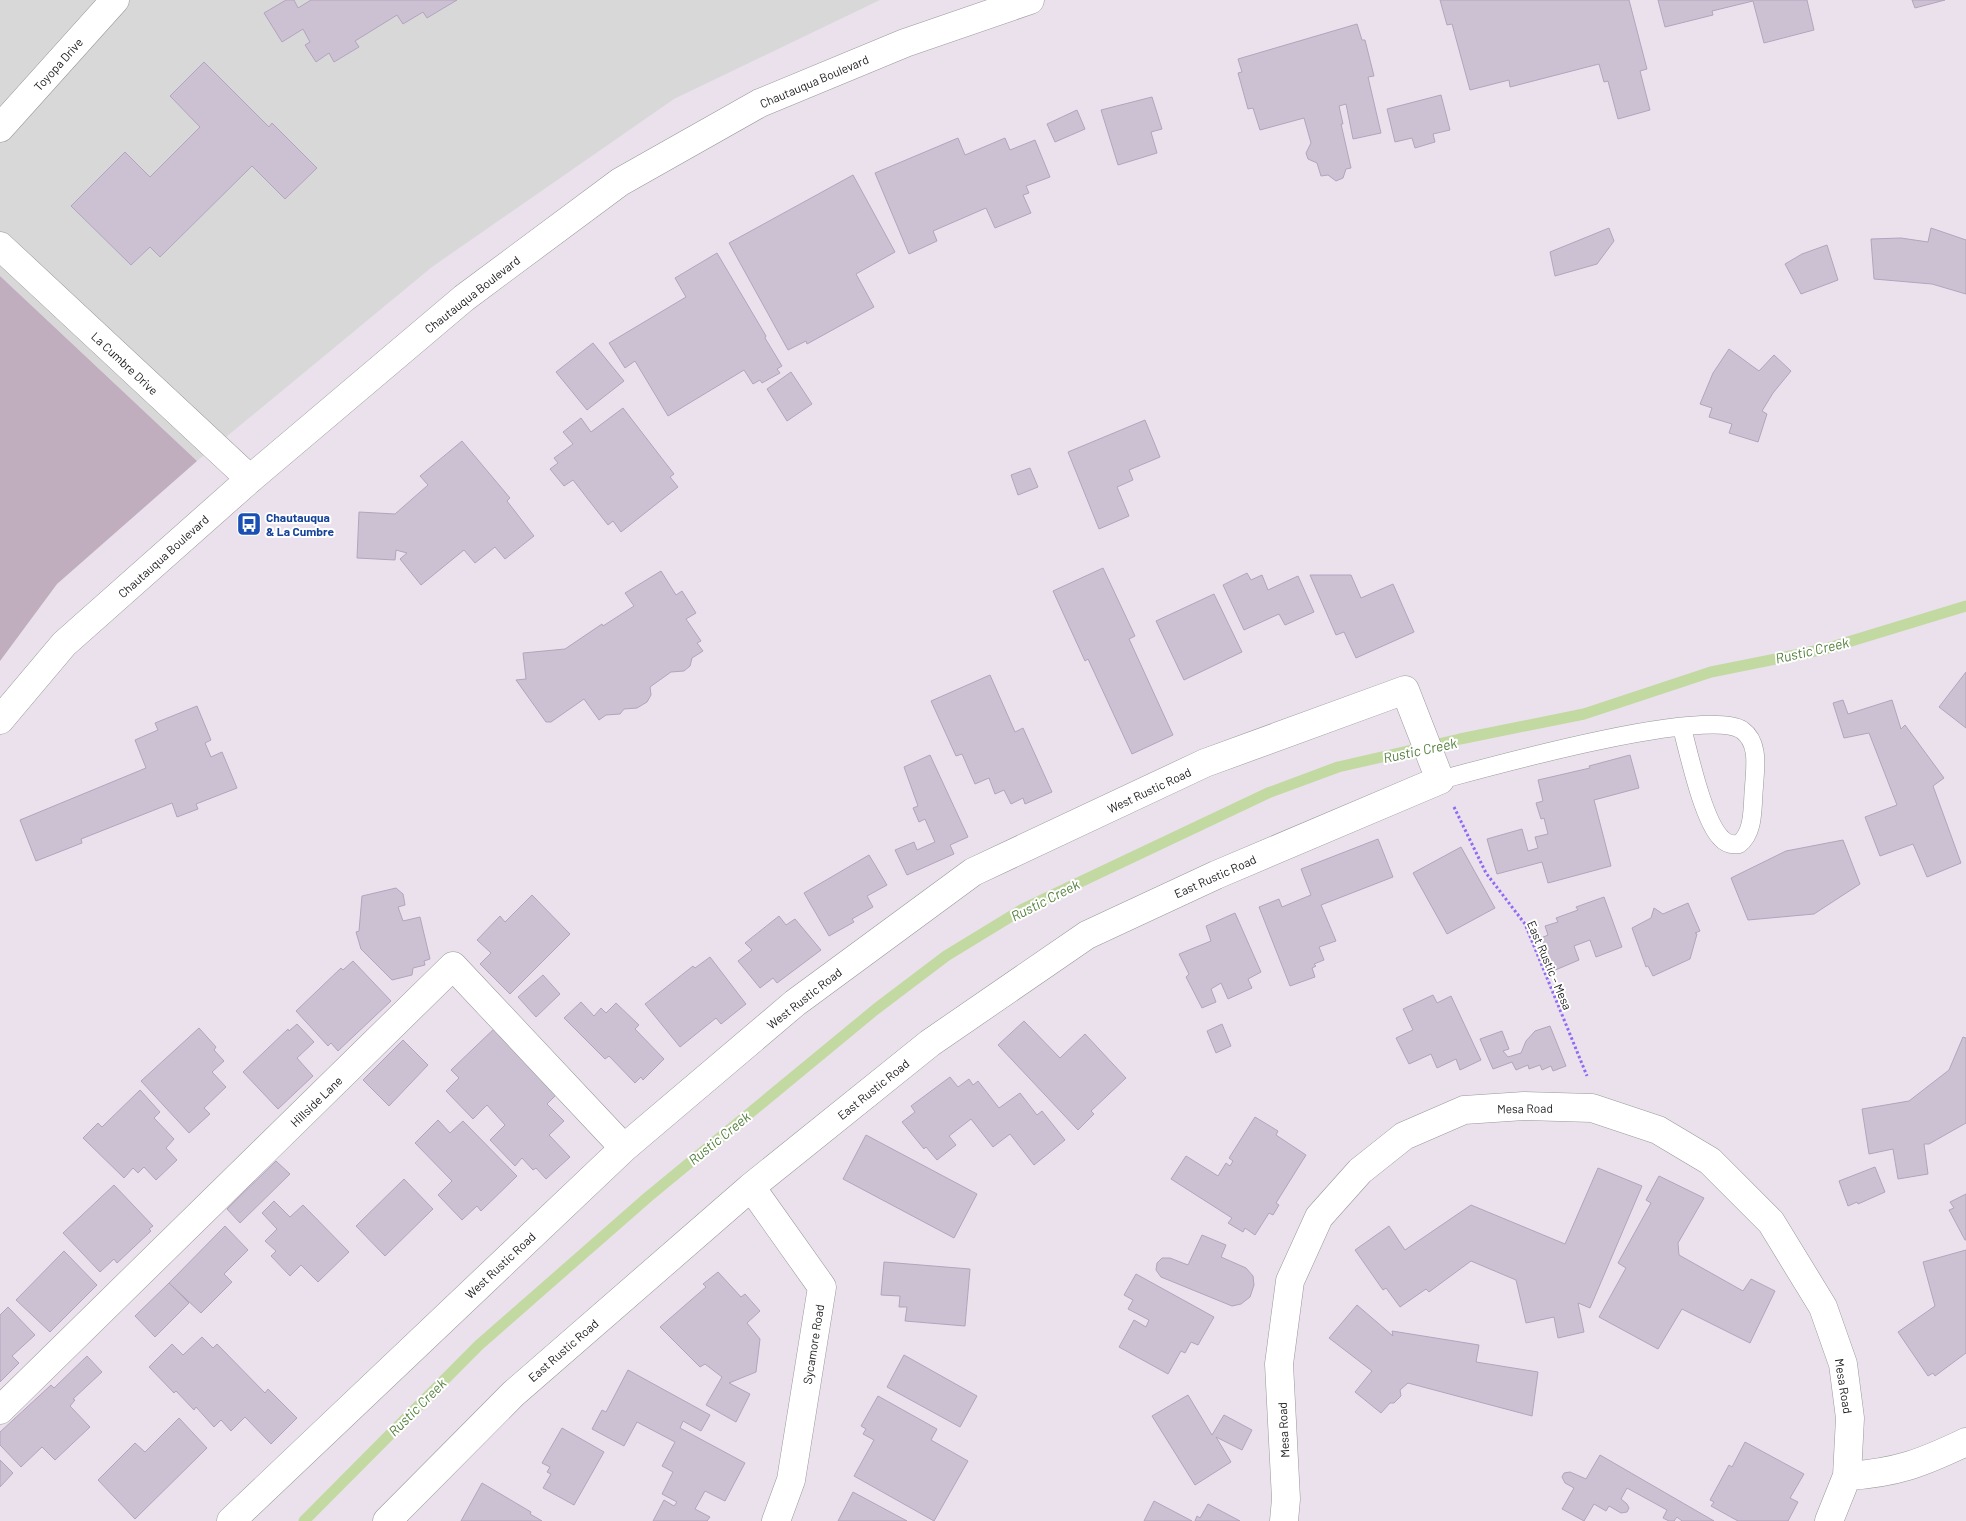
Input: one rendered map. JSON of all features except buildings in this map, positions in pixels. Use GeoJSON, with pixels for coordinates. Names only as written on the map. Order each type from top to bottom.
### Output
{"type":"FeatureCollection","features":[{"type":"Feature","properties":{"kind":"street","name":"Toyopa Drive"},"geometry":{"type":"LineString","coordinates":[[0,128],[115,0]]}},
{"type":"Feature","properties":{"kind":"street","name":"Chautauqua Boulevard"},"geometry":{"type":"LineString","coordinates":[[0,720],[64,644],[250,479],[464,298],[620,182],[760,102],[905,43],[1030,0]]}},
{"type":"Feature","properties":{"kind":"street","name":"La Cumbre Drive"},"geometry":{"type":"LineString","coordinates":[[0,246],[250,479]]}},
{"type":"Feature","properties":{"kind":"street","name":"West Rustic Road"},"geometry":{"type":"LineString","coordinates":[[231,1521],[624,1148],[794,1003],[973,872],[1205,763],[1405,690],[1435,768]]}},
{"type":"Feature","properties":{"kind":"street","name":"East Rustic Road"},"geometry":{"type":"LineString","coordinates":[[387,1521],[513,1394],[751,1187],[930,1043],[1087,935],[1216,875],[1435,768]]}},
{"type":"Feature","properties":{"kind":"street","name":"Hillside Lane"},"geometry":{"type":"LineString","coordinates":[[0,1410],[453,966],[624,1148]]}},
{"type":"Feature","properties":{"kind":"street","name":"Mesa Road"},"geometry":{"type":"LineString","coordinates":[[1284,1521],[1286,1499],[1279,1364],[1290,1281],[1319,1217],[1360,1171],[1404,1136],[1464,1110],[1524,1106],[1592,1108],[1658,1130],[1710,1161],[1770,1222],[1823,1307],[1843,1364],[1850,1418],[1847,1476],[1829,1521]]}},
{"type":"Feature","properties":{"kind":"street","name":"Sycamore Road"},"geometry":{"type":"LineString","coordinates":[[751,1187],[822,1287],[791,1480],[776,1521]]}},
{"type":"Feature","properties":{"kind":"street"},"geometry":{"type":"LineString","coordinates":[[1847,1476],[1878,1474],[1922,1463],[1966,1442]]}},
{"type":"Feature","properties":{"kind":"lane"},"geometry":{"type":"LineString","coordinates":[[1435,768],[1701,724],[1728,725],[1742,730],[1751,741],[1756,756],[1751,819],[1748,832],[1739,844],[1727,843],[1720,837],[1706,810],[1682,728]]}},
{"type":"Feature","properties":{"kind":"path","name":"East Rustic - Mesa"},"geometry":{"type":"LineString","coordinates":[[1435,768],[1486,873],[1525,924],[1601,1111]]}},
{"type":"Feature","properties":{"kind":"shaded area"},"geometry":{"type":"Polygon","coordinates":[[[0,0],[880,0],[674,99],[432,267],[197,461],[0,276],[0,0]]]}},
{"type":"Feature","properties":{"kind":"shaded area"},"geometry":{"type":"Polygon","coordinates":[[[0,276],[197,461],[57,584],[0,661],[0,276]]]}},
{"type":"Feature","properties":{"kind":"waterway","name":"Rustic Creek"},"geometry":{"type":"LineString","coordinates":[[304,1521],[479,1345],[648,1197],[876,1009],[946,956],[1023,909],[1268,793],[1338,767],[1460,739],[1584,714],[1711,672],[1825,649],[1966,606]]}},
{"type":"Feature","properties":{"kind":"place","name":"Chautauqua & La Cumbre"},"geometry":{"type":"Point","coordinates":[249,524]}}]}
